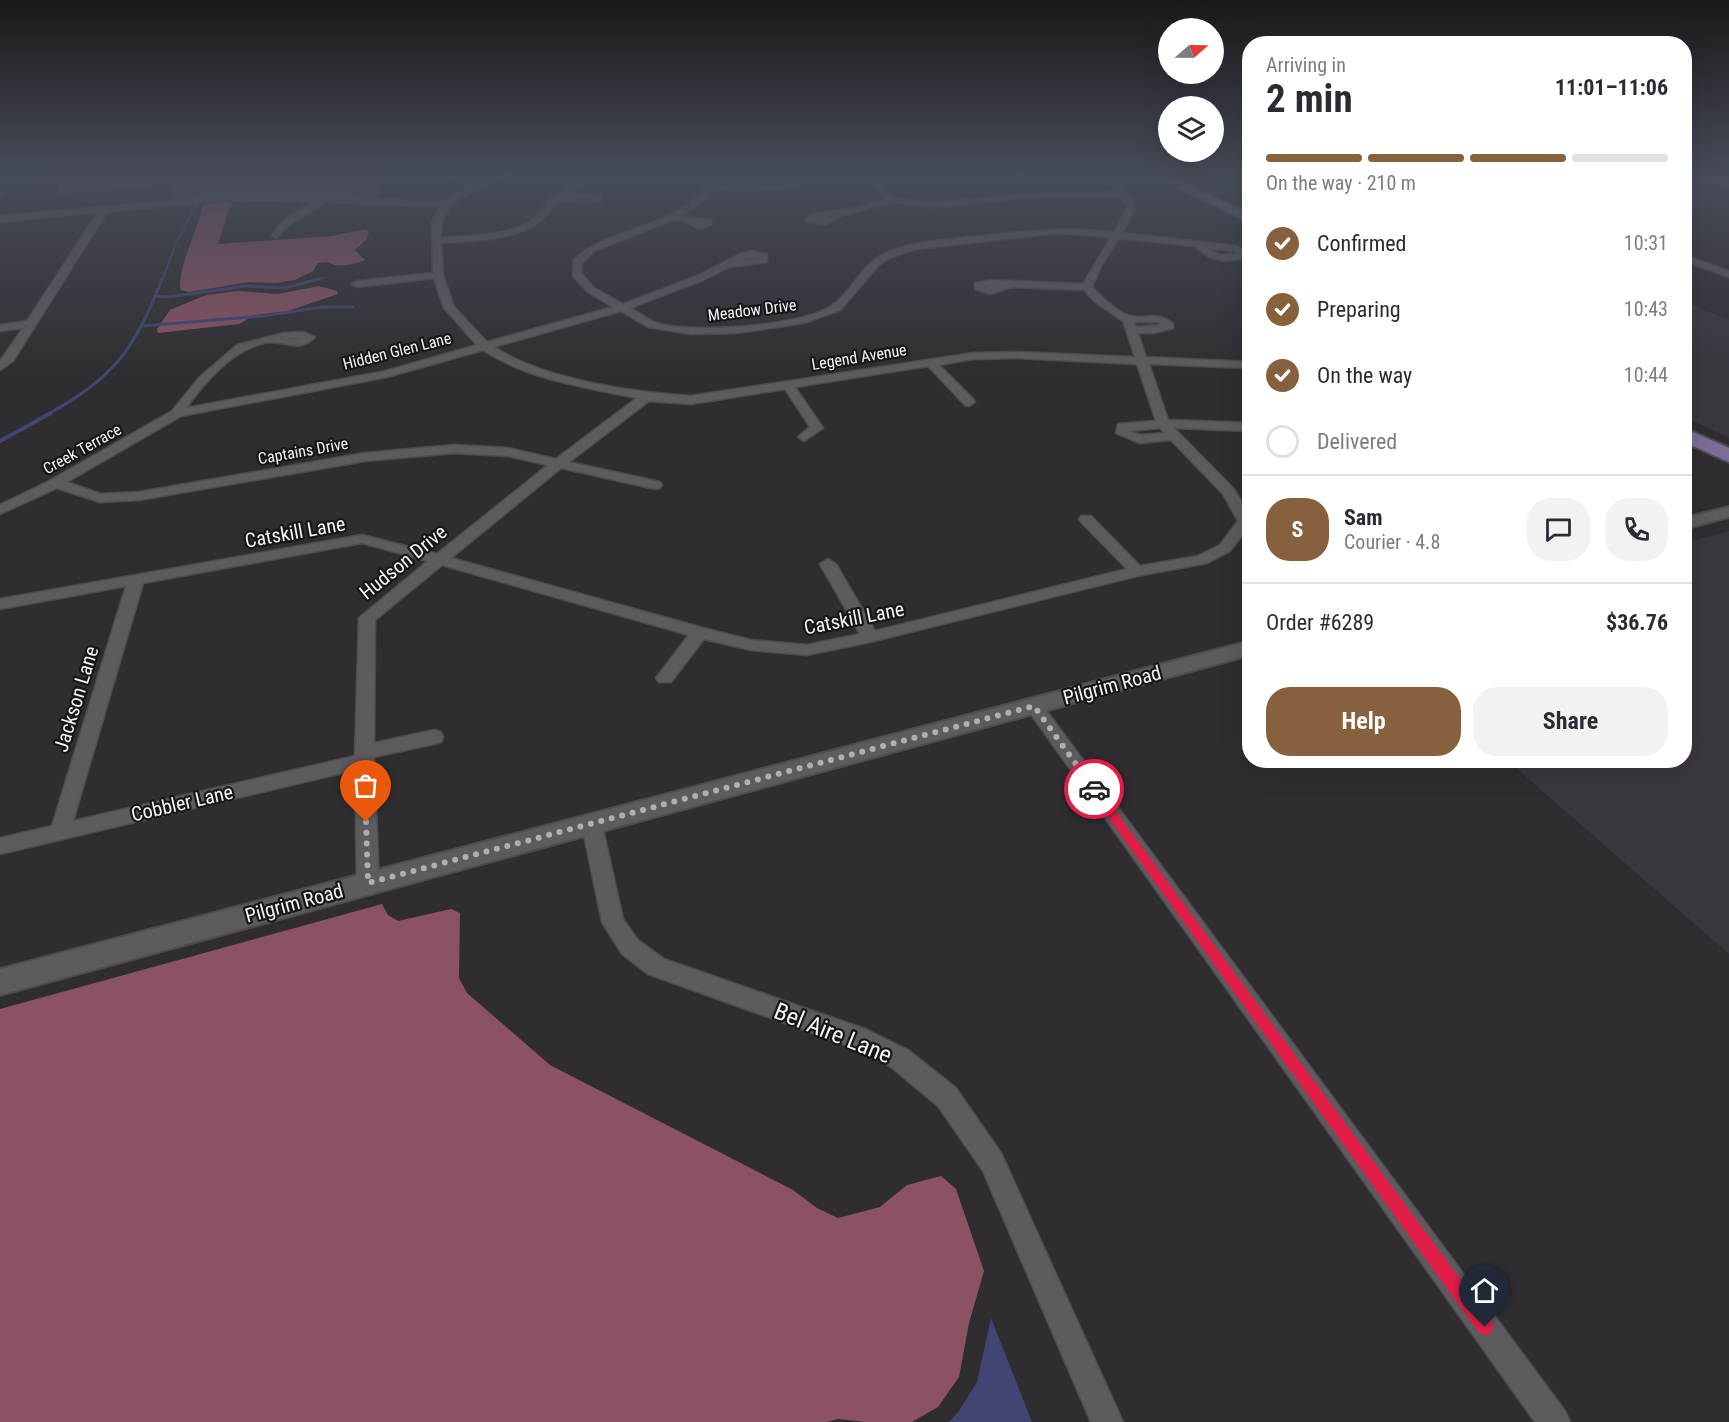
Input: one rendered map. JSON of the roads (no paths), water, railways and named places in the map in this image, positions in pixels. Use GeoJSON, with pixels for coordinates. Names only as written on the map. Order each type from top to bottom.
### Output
{"type":"FeatureCollection","features":[{"type":"Feature","properties":{"kind":"main road"},"geometry":{"type":"LineString","coordinates":[[1692,424],[1729,442]]}},
{"type":"Feature","properties":{"kind":"main road"},"geometry":{"type":"LineString","coordinates":[[1692,438],[1729,456]]}},
{"type":"Feature","properties":{"kind":"street"},"geometry":{"type":"LineString","coordinates":[[0,367],[7,361],[83,241]]}},
{"type":"Feature","properties":{"kind":"street","name":"Legend Avenue"},"geometry":{"type":"LineString","coordinates":[[438,241],[438,274],[449,308],[484,346],[506,360],[534,372],[646,397],[691,400],[973,356],[1017,355],[1242,365]]}},
{"type":"Feature","properties":{"kind":"street","name":"Meadow Drive"},"geometry":{"type":"LineString","coordinates":[[608,241],[590,250],[577,261],[576,274],[591,290],[652,326],[691,332],[759,327],[804,320],[836,308],[876,263],[886,256],[915,246],[954,241]]}},
{"type":"Feature","properties":{"kind":"street"},"geometry":{"type":"LineString","coordinates":[[1008,285],[1087,286],[1092,272],[1113,241]]}},
{"type":"Feature","properties":{"kind":"street","name":"Meadow Drive"},"geometry":{"type":"LineString","coordinates":[[1168,241],[1197,245]]}},
{"type":"Feature","properties":{"kind":"street"},"geometry":{"type":"LineString","coordinates":[[1692,261],[1729,274]]}},
{"type":"Feature","properties":{"kind":"street","name":"Hidden Glen Lane"},"geometry":{"type":"LineString","coordinates":[[177,413],[387,374],[621,308],[700,278],[728,264]]}},
{"type":"Feature","properties":{"kind":"street"},"geometry":{"type":"LineString","coordinates":[[357,284],[438,274]]}},
{"type":"Feature","properties":{"kind":"street","name":"Catskill Lane"},"geometry":{"type":"LineString","coordinates":[[1087,286],[1098,299],[1130,325],[1163,424],[1228,492],[1242,514]]}},
{"type":"Feature","properties":{"kind":"street"},"geometry":{"type":"LineString","coordinates":[[0,328],[30,324]]}},
{"type":"Feature","properties":{"kind":"street"},"geometry":{"type":"LineString","coordinates":[[177,413],[183,401],[234,351],[246,345],[277,338]]}},
{"type":"Feature","properties":{"kind":"street"},"geometry":{"type":"LineString","coordinates":[[930,362],[969,402]]}},
{"type":"Feature","properties":{"kind":"street"},"geometry":{"type":"LineString","coordinates":[[788,385],[817,428],[804,437]]}},
{"type":"Feature","properties":{"kind":"street","name":"Hudson Drive"},"geometry":{"type":"LineString","coordinates":[[368,883],[365,757],[368,618],[559,463],[646,397]]}},
{"type":"Feature","properties":{"kind":"street","name":"Creek Terrace"},"geometry":{"type":"LineString","coordinates":[[0,510],[56,483],[177,413]]}},
{"type":"Feature","properties":{"kind":"street"},"geometry":{"type":"LineString","coordinates":[[1173,436],[1140,439],[1122,433],[1122,427],[1163,424],[1242,425]]}},
{"type":"Feature","properties":{"kind":"street","name":"Captains Drive"},"geometry":{"type":"LineString","coordinates":[[56,483],[100,498],[139,496],[365,457],[454,449],[508,452],[655,485]]}},
{"type":"Feature","properties":{"kind":"street"},"geometry":{"type":"LineString","coordinates":[[1692,522],[1729,512]]}},
{"type":"Feature","properties":{"kind":"street"},"geometry":{"type":"LineString","coordinates":[[1086,519],[1137,571]]}},
{"type":"Feature","properties":{"kind":"street"},"geometry":{"type":"LineString","coordinates":[[1692,531],[1729,523]]}},
{"type":"Feature","properties":{"kind":"street","name":"Catskill Lane"},"geometry":{"type":"LineString","coordinates":[[0,604],[362,539],[568,594],[700,633],[752,645],[807,650],[870,637],[1137,571],[1202,560],[1225,548],[1242,528]]}},
{"type":"Feature","properties":{"kind":"street"},"geometry":{"type":"LineString","coordinates":[[828,564],[870,637]]}},
{"type":"Feature","properties":{"kind":"street","name":"Jackson Lane"},"geometry":{"type":"LineString","coordinates":[[60,832],[136,580]]}},
{"type":"Feature","properties":{"kind":"street"},"geometry":{"type":"LineString","coordinates":[[665,678],[700,633]]}},
{"type":"Feature","properties":{"kind":"street","name":"Pilgrim Road"},"geometry":{"type":"LineString","coordinates":[[0,982],[1242,650]]}},
{"type":"Feature","properties":{"kind":"street"},"geometry":{"type":"LineString","coordinates":[[1034,706],[1554,1422]]}},
{"type":"Feature","properties":{"kind":"street","name":"Cobbler Lane"},"geometry":{"type":"LineString","coordinates":[[0,846],[365,757],[434,737]]}},
{"type":"Feature","properties":{"kind":"street","name":"Bel Aire Lane"},"geometry":{"type":"LineString","coordinates":[[592,825],[614,922],[630,948],[656,967],[856,1037],[899,1058],[947,1097],[992,1162],[1107,1422]]}},
{"type":"Feature","properties":{"kind":"water"},"geometry":{"type":"Polygon","coordinates":[[[991,1318],[1032,1422],[949,1422],[959,1411],[977,1382],[991,1318]]]}},
{"type":"Feature","properties":{"kind":"waterway"},"geometry":{"type":"LineString","coordinates":[[162,281],[177,241]]}},
{"type":"Feature","properties":{"kind":"waterway"},"geometry":{"type":"LineString","coordinates":[[312,281],[323,278]]}},
{"type":"Feature","properties":{"kind":"waterway"},"geometry":{"type":"LineString","coordinates":[[48,414],[90,388],[120,359],[142,324],[162,279]]}},
{"type":"Feature","properties":{"kind":"waterway"},"geometry":{"type":"LineString","coordinates":[[155,296],[168,297],[245,286],[285,288],[318,279]]}},
{"type":"Feature","properties":{"kind":"waterway"},"geometry":{"type":"LineString","coordinates":[[142,326],[263,316],[323,307],[353,307]]}},
{"type":"Feature","properties":{"kind":"waterway"},"geometry":{"type":"LineString","coordinates":[[0,441],[51,413]]}}]}
